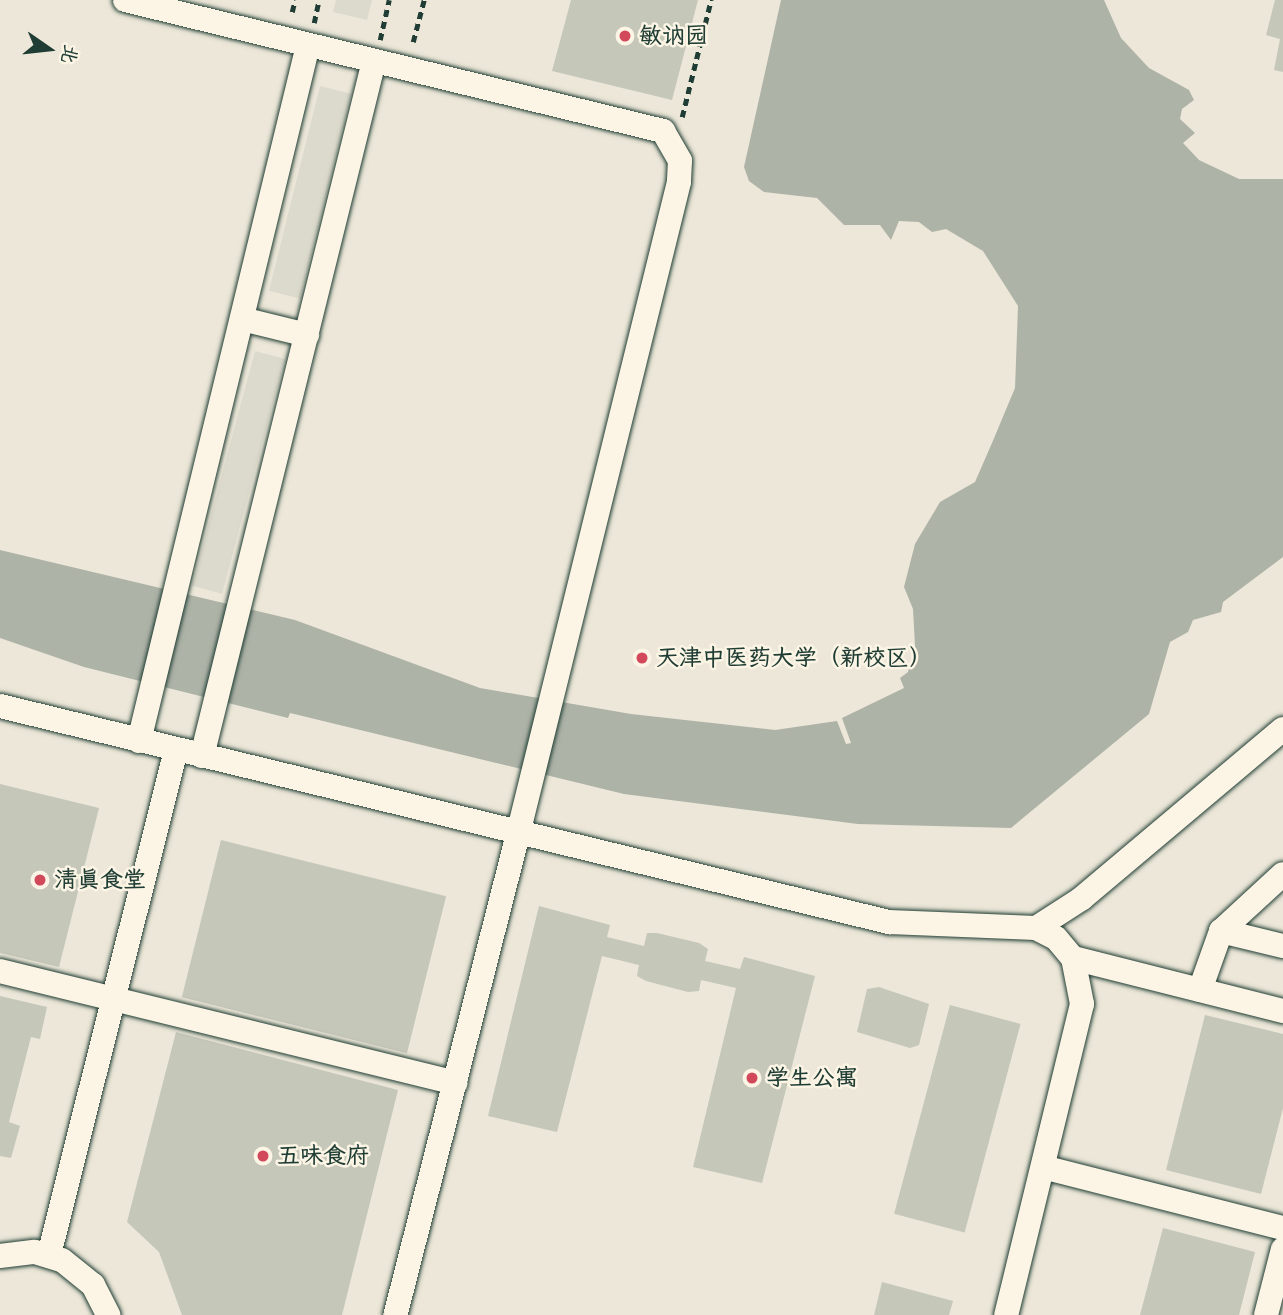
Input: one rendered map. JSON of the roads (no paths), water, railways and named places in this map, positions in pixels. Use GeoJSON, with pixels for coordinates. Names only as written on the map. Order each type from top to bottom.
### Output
{"type":"FeatureCollection","features":[{"type":"Feature","properties":{"kind":"lane"},"geometry":{"type":"LineString","coordinates":[[125,0],[663,131],[674,145],[679,182],[519,834],[395,1315]]}},
{"type":"Feature","properties":{"kind":"lane"},"geometry":{"type":"LineString","coordinates":[[139,741],[308,45]]}},
{"type":"Feature","properties":{"kind":"lane"},"geometry":{"type":"LineString","coordinates":[[202,756],[374,61]]}},
{"type":"Feature","properties":{"kind":"lane"},"geometry":{"type":"LineString","coordinates":[[242,319],[307,335]]}},
{"type":"Feature","properties":{"kind":"lane"},"geometry":{"type":"LineString","coordinates":[[0,706],[889,922],[1036,928],[1056,938],[1073,958],[1082,1004],[1006,1315]]}},
{"type":"Feature","properties":{"kind":"lane"},"geometry":{"type":"LineString","coordinates":[[1036,928],[1081,899],[1283,729]]}},
{"type":"Feature","properties":{"kind":"lane"},"geometry":{"type":"LineString","coordinates":[[49,1255],[176,750]]}},
{"type":"Feature","properties":{"kind":"lane"},"geometry":{"type":"LineString","coordinates":[[1200,990],[1222,931],[1283,874]]}},
{"type":"Feature","properties":{"kind":"lane"},"geometry":{"type":"LineString","coordinates":[[1222,931],[1283,946]]}},
{"type":"Feature","properties":{"kind":"lane"},"geometry":{"type":"LineString","coordinates":[[1073,958],[1283,1011]]}},
{"type":"Feature","properties":{"kind":"lane"},"geometry":{"type":"LineString","coordinates":[[0,971],[455,1083]]}},
{"type":"Feature","properties":{"kind":"lane"},"geometry":{"type":"LineString","coordinates":[[1043,1167],[1283,1228]]}},
{"type":"Feature","properties":{"kind":"lane"},"geometry":{"type":"LineString","coordinates":[[1266,1315],[1283,1249]]}},
{"type":"Feature","properties":{"kind":"lane"},"geometry":{"type":"LineString","coordinates":[[0,1256],[49,1255],[84,1275],[108,1315]]}},
{"type":"Feature","properties":{"kind":"place","name":"敏讷园"},"geometry":{"type":"Point","coordinates":[625,36]}},
{"type":"Feature","properties":{"kind":"place","name":"天津中医药大学（新校区）"},"geometry":{"type":"Point","coordinates":[642,658]}},
{"type":"Feature","properties":{"kind":"place","name":"清真食堂"},"geometry":{"type":"Point","coordinates":[40,880]}},
{"type":"Feature","properties":{"kind":"place","name":"学生公寓"},"geometry":{"type":"Point","coordinates":[752,1078]}},
{"type":"Feature","properties":{"kind":"place","name":"五味食府"},"geometry":{"type":"Point","coordinates":[263,1156]}}]}
